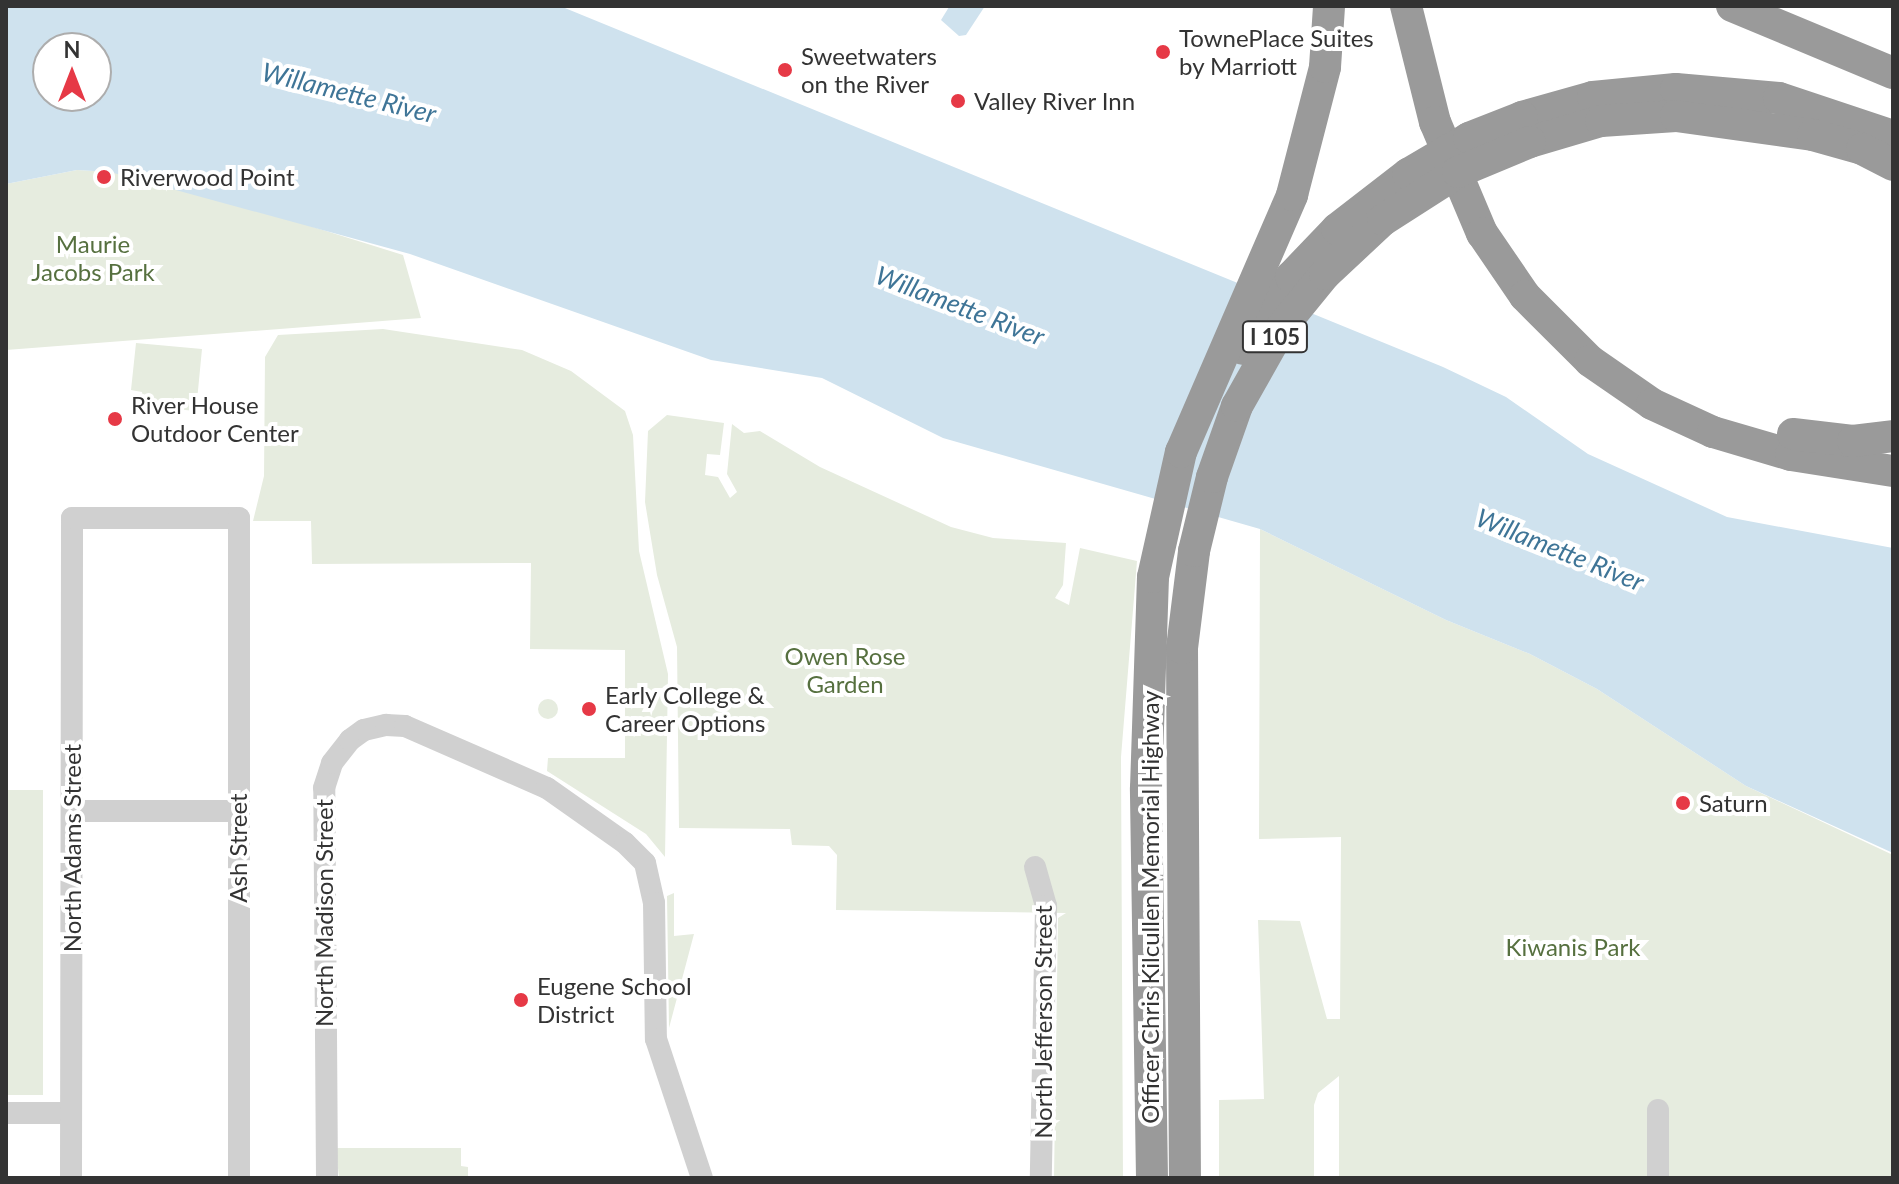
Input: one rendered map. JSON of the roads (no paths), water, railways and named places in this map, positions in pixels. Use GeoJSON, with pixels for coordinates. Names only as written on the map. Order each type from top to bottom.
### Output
{"type":"FeatureCollection","features":[{"type":"Feature","properties":{"kind":"highway"},"geometry":{"type":"LineString","coordinates":[[1151,636],[1153,577],[1181,452],[1292,195],[1325,67],[1329,6]]}},
{"type":"Feature","properties":{"kind":"highway"},"geometry":{"type":"LineString","coordinates":[[1406,6],[1435,122],[1482,233],[1525,296],[1590,361],[1652,404],[1713,432],[1791,455],[1893,471]]}},
{"type":"Feature","properties":{"kind":"highway"},"geometry":{"type":"LineString","coordinates":[[1426,6],[1449,105],[1476,181],[1540,284],[1574,318],[1672,392],[1736,419],[1795,435],[1853,441],[1893,436]]}},
{"type":"Feature","properties":{"kind":"highway"},"geometry":{"type":"LineString","coordinates":[[1732,6],[1893,73]]}},
{"type":"Feature","properties":{"kind":"highway","name":"I 105"},"geometry":{"type":"LineString","coordinates":[[1526,129],[1593,97],[1676,89],[1779,98],[1893,136]]}},
{"type":"Feature","properties":{"kind":"highway","name":"I 105"},"geometry":{"type":"LineString","coordinates":[[1151,636],[1192,461],[1232,369],[1291,277],[1337,229],[1408,174],[1469,138],[1601,121],[1676,116],[1766,127],[1862,149],[1893,165]]}},
{"type":"Feature","properties":{"kind":"highway"},"geometry":{"type":"LineString","coordinates":[[1766,127],[1862,169],[1893,189]]}},
{"type":"Feature","properties":{"kind":"highway","name":"Officer Chris Kilcullen Memorial Highway"},"geometry":{"type":"LineString","coordinates":[[1185,1178],[1182,648],[1196,540],[1221,446],[1260,360],[1281,328],[1325,274],[1383,220],[1526,129]]}},
{"type":"Feature","properties":{"kind":"highway","name":"Officer Chris Kilcullen Memorial Highway"},"geometry":{"type":"LineString","coordinates":[[1151,636],[1146,788],[1152,1178]]}},
{"type":"Feature","properties":{"kind":"street","name":"North Adams Street"},"geometry":{"type":"LineString","coordinates":[[71,1178],[72,518],[239,518]]}},
{"type":"Feature","properties":{"kind":"street","name":"Ash Street"},"geometry":{"type":"LineString","coordinates":[[239,518],[239,1178]]}},
{"type":"Feature","properties":{"kind":"street","name":"North Madison Street"},"geometry":{"type":"LineString","coordinates":[[327,1178],[324,788],[332,763],[350,740],[364,730],[386,725],[405,726],[547,788],[625,843],[645,863],[654,903],[654,1024],[702,1178]]}},
{"type":"Feature","properties":{"kind":"street"},"geometry":{"type":"LineString","coordinates":[[72,811],[238,811]]}},
{"type":"Feature","properties":{"kind":"street","name":"North Jefferson Street"},"geometry":{"type":"LineString","coordinates":[[1035,867],[1046,906],[1041,1178]]}},
{"type":"Feature","properties":{"kind":"street"},"geometry":{"type":"LineString","coordinates":[[1658,1110],[1658,1178]]}},
{"type":"Feature","properties":{"kind":"street"},"geometry":{"type":"LineString","coordinates":[[6,1113],[71,1113]]}},
{"type":"Feature","properties":{"kind":"water","name":"Willamette River"},"geometry":{"type":"Polygon","coordinates":[[[6,6],[560,6],[1443,367],[1506,397],[1588,454],[1727,517],[1893,548],[1893,853],[1746,786],[1597,689],[1530,654],[1446,620],[1260,529],[943,438],[822,378],[711,360],[410,254],[110,172],[77,170],[6,184],[6,6]]]}},
{"type":"Feature","properties":{"kind":"water"},"geometry":{"type":"Polygon","coordinates":[[[985,6],[966,35],[959,36],[941,20],[949,7],[985,6]]]}},
{"type":"Feature","properties":{"kind":"place","name":"TownePlace Suites by Marriott"},"geometry":{"type":"Point","coordinates":[1163,52]}},
{"type":"Feature","properties":{"kind":"place","name":"Sweetwaters on the River"},"geometry":{"type":"Point","coordinates":[785,70]}},
{"type":"Feature","properties":{"kind":"place","name":"Valley River Inn"},"geometry":{"type":"Point","coordinates":[958,101]}},
{"type":"Feature","properties":{"kind":"place","name":"Riverwood Point"},"geometry":{"type":"Point","coordinates":[104,177]}},
{"type":"Feature","properties":{"kind":"place","name":"River House Outdoor Center"},"geometry":{"type":"Point","coordinates":[115,419]}},
{"type":"Feature","properties":{"kind":"place","name":"Early College & Career Options"},"geometry":{"type":"Point","coordinates":[589,709]}},
{"type":"Feature","properties":{"kind":"place","name":"Saturn"},"geometry":{"type":"Point","coordinates":[1683,803]}},
{"type":"Feature","properties":{"kind":"place","name":"Eugene School District"},"geometry":{"type":"Point","coordinates":[521,1000]}},
{"type":"Feature","properties":{"kind":"park label","name":"Maurie Jacobs Park"},"geometry":{"type":"Point","coordinates":[93,258]}},
{"type":"Feature","properties":{"kind":"park label","name":"Owen Rose Garden"},"geometry":{"type":"Point","coordinates":[845,670]}},
{"type":"Feature","properties":{"kind":"park label","name":"Kiwanis Park"},"geometry":{"type":"Point","coordinates":[1573,947]}}]}
